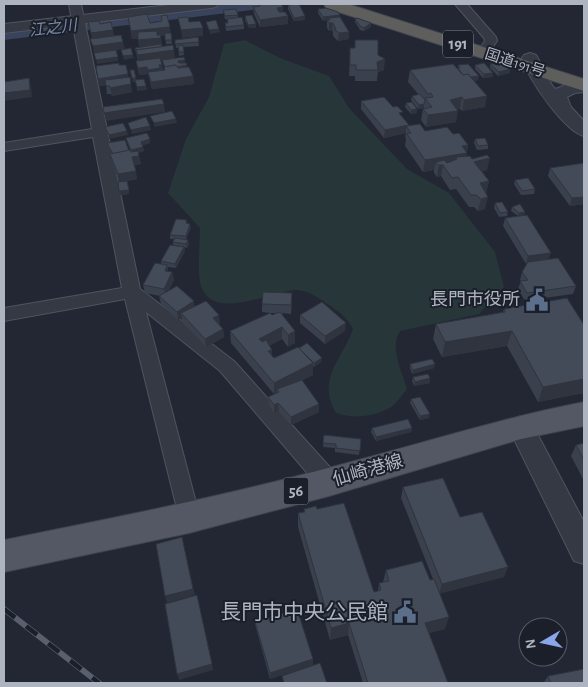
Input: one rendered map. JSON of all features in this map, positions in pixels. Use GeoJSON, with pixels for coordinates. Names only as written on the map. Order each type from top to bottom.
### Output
{"type":"FeatureCollection","features":[{"type":"Feature","properties":{"kind":"highway","name":"国道191号"},"geometry":{"type":"LineString","coordinates":[[332,4],[486,48]]}},
{"type":"Feature","properties":{"kind":"highway","name":"国道191号"},"geometry":{"type":"LineString","coordinates":[[359,4],[531,63],[584,76]]}},
{"type":"Feature","properties":{"kind":"highway","name":"国道191号"},"geometry":{"type":"LineString","coordinates":[[531,63],[584,86]]}},
{"type":"Feature","properties":{"kind":"main road","name":"仙崎港線"},"geometry":{"type":"LineString","coordinates":[[9,548],[189,518],[329,482],[520,427],[584,414]]}},
{"type":"Feature","properties":{"kind":"street"},"geometry":{"type":"LineString","coordinates":[[75,4],[132,292],[189,518]]}},
{"type":"Feature","properties":{"kind":"street"},"geometry":{"type":"LineString","coordinates":[[4,29],[212,4]]}},
{"type":"Feature","properties":{"kind":"street"},"geometry":{"type":"LineString","coordinates":[[461,4],[491,41],[486,48]]}},
{"type":"Feature","properties":{"kind":"street"},"geometry":{"type":"LineString","coordinates":[[531,63],[540,82],[584,131]]}},
{"type":"Feature","properties":{"kind":"street"},"geometry":{"type":"LineString","coordinates":[[562,106],[558,97],[560,93],[584,86]]}},
{"type":"Feature","properties":{"kind":"street"},"geometry":{"type":"LineString","coordinates":[[4,146],[99,132]]}},
{"type":"Feature","properties":{"kind":"street"},"geometry":{"type":"LineString","coordinates":[[4,315],[132,292],[227,366],[329,482]]}},
{"type":"Feature","properties":{"kind":"street"},"geometry":{"type":"LineString","coordinates":[[520,427],[584,552]]}},
{"type":"Feature","properties":{"kind":"shaded area"},"geometry":{"type":"Polygon","coordinates":[[[245,40],[280,58],[329,76],[349,108],[407,169],[449,193],[495,252],[504,287],[479,314],[400,331],[397,338],[396,352],[407,389],[393,405],[378,413],[364,416],[343,415],[336,413],[331,401],[329,390],[333,370],[353,329],[336,310],[315,296],[298,290],[230,304],[218,302],[208,297],[201,286],[199,266],[200,228],[168,193],[186,139],[209,97],[224,44],[245,40]]]}},
{"type":"Feature","properties":{"kind":"building"},"geometry":{"type":"Polygon","coordinates":[[[259,4],[281,4],[283,7],[277,8],[279,12],[285,12],[288,16],[260,20],[253,7],[260,6],[259,4]]]}},
{"type":"Feature","properties":{"kind":"building"},"geometry":{"type":"Polygon","coordinates":[[[299,4],[305,16],[294,18],[288,5],[299,4]]]}},
{"type":"Feature","properties":{"kind":"building"},"geometry":{"type":"Polygon","coordinates":[[[326,8],[338,12],[340,15],[323,17],[318,9],[326,8]]]}},
{"type":"Feature","properties":{"kind":"building"},"geometry":{"type":"Polygon","coordinates":[[[236,9],[238,15],[225,16],[223,10],[236,9]]]}},
{"type":"Feature","properties":{"kind":"building"},"geometry":{"type":"Polygon","coordinates":[[[147,14],[150,23],[162,21],[161,16],[167,15],[170,27],[131,31],[128,17],[147,14]]]}},
{"type":"Feature","properties":{"kind":"building"},"geometry":{"type":"Polygon","coordinates":[[[252,15],[256,24],[248,25],[245,16],[252,15]]]}},
{"type":"Feature","properties":{"kind":"building"},"geometry":{"type":"Polygon","coordinates":[[[188,17],[189,22],[200,21],[203,28],[181,30],[178,18],[188,17]]]}},
{"type":"Feature","properties":{"kind":"building"},"geometry":{"type":"Polygon","coordinates":[[[242,17],[244,25],[226,27],[227,19],[242,17]]]}},
{"type":"Feature","properties":{"kind":"building"},"geometry":{"type":"Polygon","coordinates":[[[340,17],[349,32],[339,33],[334,29],[336,29],[333,23],[329,23],[327,20],[340,17]]]}},
{"type":"Feature","properties":{"kind":"building"},"geometry":{"type":"Polygon","coordinates":[[[355,19],[371,23],[364,28],[355,19]]]}},
{"type":"Feature","properties":{"kind":"building"},"geometry":{"type":"Polygon","coordinates":[[[216,20],[219,29],[209,30],[206,22],[216,20]]]}},
{"type":"Feature","properties":{"kind":"building"},"geometry":{"type":"Polygon","coordinates":[[[99,21],[100,24],[111,22],[113,30],[91,33],[88,22],[99,21]]]}},
{"type":"Feature","properties":{"kind":"building"},"geometry":{"type":"Polygon","coordinates":[[[157,31],[157,35],[160,35],[161,38],[138,40],[138,32],[157,31]]]}},
{"type":"Feature","properties":{"kind":"building"},"geometry":{"type":"Polygon","coordinates":[[[165,33],[171,33],[172,40],[165,40],[165,33]]]}},
{"type":"Feature","properties":{"kind":"building"},"geometry":{"type":"Polygon","coordinates":[[[121,35],[123,42],[93,46],[90,39],[121,35]]]}},
{"type":"Feature","properties":{"kind":"building"},"geometry":{"type":"Polygon","coordinates":[[[198,37],[199,42],[175,44],[175,40],[198,37]]]}},
{"type":"Feature","properties":{"kind":"building"},"geometry":{"type":"Polygon","coordinates":[[[355,40],[378,40],[378,55],[385,59],[377,62],[378,70],[356,70],[356,65],[350,65],[350,48],[355,48],[355,40]]]}},
{"type":"Feature","properties":{"kind":"building"},"geometry":{"type":"Polygon","coordinates":[[[161,44],[162,47],[136,50],[136,52],[135,48],[161,44]]]}},
{"type":"Feature","properties":{"kind":"building"},"geometry":{"type":"Polygon","coordinates":[[[173,45],[174,50],[138,55],[136,50],[173,45]]]}},
{"type":"Feature","properties":{"kind":"building"},"geometry":{"type":"Polygon","coordinates":[[[183,45],[184,52],[179,52],[178,46],[183,45]]]}},
{"type":"Feature","properties":{"kind":"building"},"geometry":{"type":"Polygon","coordinates":[[[131,48],[133,55],[123,56],[121,50],[131,48]]]}},
{"type":"Feature","properties":{"kind":"building"},"geometry":{"type":"Polygon","coordinates":[[[116,50],[118,57],[96,60],[94,53],[116,50]]]}},
{"type":"Feature","properties":{"kind":"building"},"geometry":{"type":"Polygon","coordinates":[[[184,57],[185,60],[178,61],[187,65],[177,67],[176,65],[165,67],[162,60],[184,57]]]}},
{"type":"Feature","properties":{"kind":"building"},"geometry":{"type":"Polygon","coordinates":[[[160,58],[162,65],[159,65],[160,68],[148,70],[147,67],[138,68],[136,61],[160,58]]]}},
{"type":"Feature","properties":{"kind":"building"},"geometry":{"type":"Polygon","coordinates":[[[119,63],[119,65],[126,65],[128,74],[98,79],[96,66],[119,63]]]}},
{"type":"Feature","properties":{"kind":"building"},"geometry":{"type":"Polygon","coordinates":[[[484,63],[493,73],[484,74],[475,65],[484,63]]]}},
{"type":"Feature","properties":{"kind":"building"},"geometry":{"type":"Polygon","coordinates":[[[500,63],[508,65],[511,69],[499,72],[490,64],[500,63]]]}},
{"type":"Feature","properties":{"kind":"building"},"geometry":{"type":"Polygon","coordinates":[[[453,64],[463,75],[468,74],[487,96],[464,100],[462,97],[450,100],[458,111],[428,115],[423,109],[432,107],[425,98],[433,97],[431,93],[428,94],[410,70],[453,64]]]}},
{"type":"Feature","properties":{"kind":"building"},"geometry":{"type":"Polygon","coordinates":[[[468,64],[479,76],[463,75],[458,65],[468,64]]]}},
{"type":"Feature","properties":{"kind":"building"},"geometry":{"type":"Polygon","coordinates":[[[176,65],[178,68],[189,67],[193,76],[151,82],[148,72],[165,70],[164,67],[176,65]]]}},
{"type":"Feature","properties":{"kind":"building"},"geometry":{"type":"Polygon","coordinates":[[[130,70],[134,70],[136,78],[132,78],[130,70]]]}},
{"type":"Feature","properties":{"kind":"building"},"geometry":{"type":"Polygon","coordinates":[[[130,77],[131,84],[110,88],[110,86],[106,86],[105,80],[130,77]]]}},
{"type":"Feature","properties":{"kind":"building"},"geometry":{"type":"Polygon","coordinates":[[[29,78],[30,90],[4,93],[4,82],[29,78]]]}},
{"type":"Feature","properties":{"kind":"building"},"geometry":{"type":"Polygon","coordinates":[[[144,79],[146,86],[137,87],[135,80],[144,79]]]}},
{"type":"Feature","properties":{"kind":"building"},"geometry":{"type":"Polygon","coordinates":[[[420,94],[425,100],[424,104],[419,105],[412,96],[420,94]]]}},
{"type":"Feature","properties":{"kind":"building"},"geometry":{"type":"Polygon","coordinates":[[[384,97],[393,107],[397,106],[403,112],[399,113],[409,125],[385,130],[361,101],[384,97]]]}},
{"type":"Feature","properties":{"kind":"building"},"geometry":{"type":"Polygon","coordinates":[[[162,99],[164,104],[104,113],[103,107],[162,99]]]}},
{"type":"Feature","properties":{"kind":"building"},"geometry":{"type":"Polygon","coordinates":[[[412,102],[417,109],[411,110],[406,103],[412,102]]]}},
{"type":"Feature","properties":{"kind":"building"},"geometry":{"type":"Polygon","coordinates":[[[172,111],[176,119],[154,123],[150,116],[172,111]]]}},
{"type":"Feature","properties":{"kind":"building"},"geometry":{"type":"Polygon","coordinates":[[[146,117],[150,126],[131,130],[128,123],[146,117]]]}},
{"type":"Feature","properties":{"kind":"building"},"geometry":{"type":"Polygon","coordinates":[[[123,123],[127,131],[109,135],[105,127],[123,123]]]}},
{"type":"Feature","properties":{"kind":"building"},"geometry":{"type":"Polygon","coordinates":[[[420,124],[425,131],[447,127],[453,134],[459,133],[468,145],[462,146],[467,153],[425,160],[407,134],[411,133],[406,126],[420,124]]]}},
{"type":"Feature","properties":{"kind":"building"},"geometry":{"type":"Polygon","coordinates":[[[147,133],[150,139],[141,142],[143,147],[131,150],[126,138],[147,133]]]}},
{"type":"Feature","properties":{"kind":"building"},"geometry":{"type":"Polygon","coordinates":[[[485,138],[488,145],[478,146],[475,139],[485,138]]]}},
{"type":"Feature","properties":{"kind":"building"},"geometry":{"type":"Polygon","coordinates":[[[125,140],[129,151],[113,154],[107,143],[125,140]]]}},
{"type":"Feature","properties":{"kind":"building"},"geometry":{"type":"Polygon","coordinates":[[[130,150],[131,152],[138,151],[139,156],[132,157],[136,171],[118,174],[110,154],[130,150]]]}},
{"type":"Feature","properties":{"kind":"building"},"geometry":{"type":"Polygon","coordinates":[[[487,155],[490,158],[474,162],[489,181],[480,183],[488,197],[481,199],[476,195],[471,195],[458,177],[452,178],[443,165],[439,165],[436,162],[444,160],[447,163],[457,159],[456,157],[470,156],[472,159],[487,155]]]}},
{"type":"Feature","properties":{"kind":"building"},"geometry":{"type":"Polygon","coordinates":[[[584,163],[584,197],[572,198],[550,168],[584,163]]]}},
{"type":"Feature","properties":{"kind":"building"},"geometry":{"type":"Polygon","coordinates":[[[528,178],[535,189],[522,191],[515,180],[528,178]]]}},
{"type":"Feature","properties":{"kind":"building"},"geometry":{"type":"Polygon","coordinates":[[[127,181],[129,190],[119,191],[118,182],[127,181]]]}},
{"type":"Feature","properties":{"kind":"building"},"geometry":{"type":"Polygon","coordinates":[[[502,202],[508,212],[500,213],[495,203],[502,202]]]}},
{"type":"Feature","properties":{"kind":"building"},"geometry":{"type":"Polygon","coordinates":[[[520,204],[525,212],[519,213],[512,207],[520,204]]]}},
{"type":"Feature","properties":{"kind":"building"},"geometry":{"type":"Polygon","coordinates":[[[527,215],[551,253],[528,256],[505,218],[527,215]]]}},
{"type":"Feature","properties":{"kind":"building"},"geometry":{"type":"Polygon","coordinates":[[[176,219],[187,220],[186,223],[190,224],[186,236],[170,235],[176,219]]]}},
{"type":"Feature","properties":{"kind":"building"},"geometry":{"type":"Polygon","coordinates":[[[175,238],[188,240],[186,244],[173,242],[175,238]]]}},
{"type":"Feature","properties":{"kind":"building"},"geometry":{"type":"Polygon","coordinates":[[[170,245],[184,247],[175,264],[161,261],[170,245]]]}},
{"type":"Feature","properties":{"kind":"building"},"geometry":{"type":"Polygon","coordinates":[[[558,258],[576,286],[527,293],[520,281],[528,280],[522,272],[528,262],[558,258]]]}},
{"type":"Feature","properties":{"kind":"building"},"geometry":{"type":"Polygon","coordinates":[[[155,263],[167,265],[165,271],[172,272],[164,289],[143,285],[155,263]]]}},
{"type":"Feature","properties":{"kind":"building"},"geometry":{"type":"Polygon","coordinates":[[[177,286],[194,301],[177,312],[159,296],[177,286]]]}},
{"type":"Feature","properties":{"kind":"building"},"geometry":{"type":"Polygon","coordinates":[[[263,292],[292,293],[291,305],[262,304],[263,292]]]}},
{"type":"Feature","properties":{"kind":"building"},"geometry":{"type":"Polygon","coordinates":[[[542,296],[546,302],[538,303],[534,298],[542,296]]]}},
{"type":"Feature","properties":{"kind":"building"},"geometry":{"type":"Polygon","coordinates":[[[567,298],[584,325],[584,379],[543,387],[512,331],[445,342],[436,324],[505,312],[504,309],[567,298]]]}},
{"type":"Feature","properties":{"kind":"building"},"geometry":{"type":"Polygon","coordinates":[[[206,301],[219,315],[213,318],[223,329],[205,339],[181,313],[206,301]]]}},
{"type":"Feature","properties":{"kind":"building"},"geometry":{"type":"Polygon","coordinates":[[[322,302],[346,323],[325,336],[300,315],[322,302]]]}},
{"type":"Feature","properties":{"kind":"building"},"geometry":{"type":"Polygon","coordinates":[[[280,312],[295,331],[288,335],[282,327],[259,339],[262,342],[266,340],[272,350],[268,351],[274,358],[298,347],[313,363],[274,383],[230,331],[270,313],[272,315],[280,312]]]}},
{"type":"Feature","properties":{"kind":"building"},"geometry":{"type":"Polygon","coordinates":[[[307,343],[322,358],[314,363],[299,348],[307,343]]]}},
{"type":"Feature","properties":{"kind":"building"},"geometry":{"type":"Polygon","coordinates":[[[432,359],[435,364],[413,370],[410,364],[432,359]]]}},
{"type":"Feature","properties":{"kind":"building"},"geometry":{"type":"Polygon","coordinates":[[[428,374],[430,378],[415,382],[413,377],[428,374]]]}},
{"type":"Feature","properties":{"kind":"building"},"geometry":{"type":"Polygon","coordinates":[[[302,380],[319,404],[291,417],[278,403],[274,405],[268,397],[279,392],[277,389],[302,380]]]}},
{"type":"Feature","properties":{"kind":"building"},"geometry":{"type":"Polygon","coordinates":[[[420,397],[430,414],[420,416],[411,399],[420,397]]]}},
{"type":"Feature","properties":{"kind":"building"},"geometry":{"type":"Polygon","coordinates":[[[408,419],[412,428],[376,437],[372,428],[408,419]]]}},
{"type":"Feature","properties":{"kind":"building"},"geometry":{"type":"Polygon","coordinates":[[[324,435],[361,439],[360,451],[336,448],[336,444],[323,443],[324,435]]]}},
{"type":"Feature","properties":{"kind":"building"},"geometry":{"type":"Polygon","coordinates":[[[584,443],[584,460],[576,445],[584,443]]]}},
{"type":"Feature","properties":{"kind":"building"},"geometry":{"type":"Polygon","coordinates":[[[443,478],[460,517],[482,512],[508,567],[442,584],[403,487],[443,478]]]}},
{"type":"Feature","properties":{"kind":"building"},"geometry":{"type":"Polygon","coordinates":[[[344,503],[374,592],[381,590],[379,583],[389,581],[386,570],[422,561],[430,580],[434,579],[449,617],[425,623],[448,683],[368,683],[349,623],[331,628],[298,513],[305,512],[304,509],[316,506],[317,509],[344,503]]]}},
{"type":"Feature","properties":{"kind":"building"},"geometry":{"type":"Polygon","coordinates":[[[182,537],[193,589],[165,596],[156,544],[182,537]]]}},
{"type":"Feature","properties":{"kind":"building"},"geometry":{"type":"Polygon","coordinates":[[[197,595],[212,664],[177,674],[165,604],[197,595]]]}},
{"type":"Feature","properties":{"kind":"building"},"geometry":{"type":"Polygon","coordinates":[[[297,609],[313,659],[270,673],[255,622],[297,609]]]}},
{"type":"Feature","properties":{"kind":"building"},"geometry":{"type":"Polygon","coordinates":[[[320,663],[327,683],[284,683],[282,676],[320,663]]]}},
{"type":"Feature","properties":{"kind":"building"},"geometry":{"type":"Polygon","coordinates":[[[584,669],[584,683],[551,683],[548,676],[584,669]]]}},
{"type":"Feature","properties":{"kind":"waterway","name":"江之川"},"geometry":{"type":"LineString","coordinates":[[4,34],[252,4]]}},
{"type":"Feature","properties":{"kind":"railway"},"geometry":{"type":"LineString","coordinates":[[4,609],[99,683]]}},
{"type":"Feature","properties":{"kind":"place","name":"長門市役所"},"geometry":{"type":"Point","coordinates":[537,300]}},
{"type":"Feature","properties":{"kind":"place","name":"長門市中央公民館"},"geometry":{"type":"Point","coordinates":[405,612]}}]}
